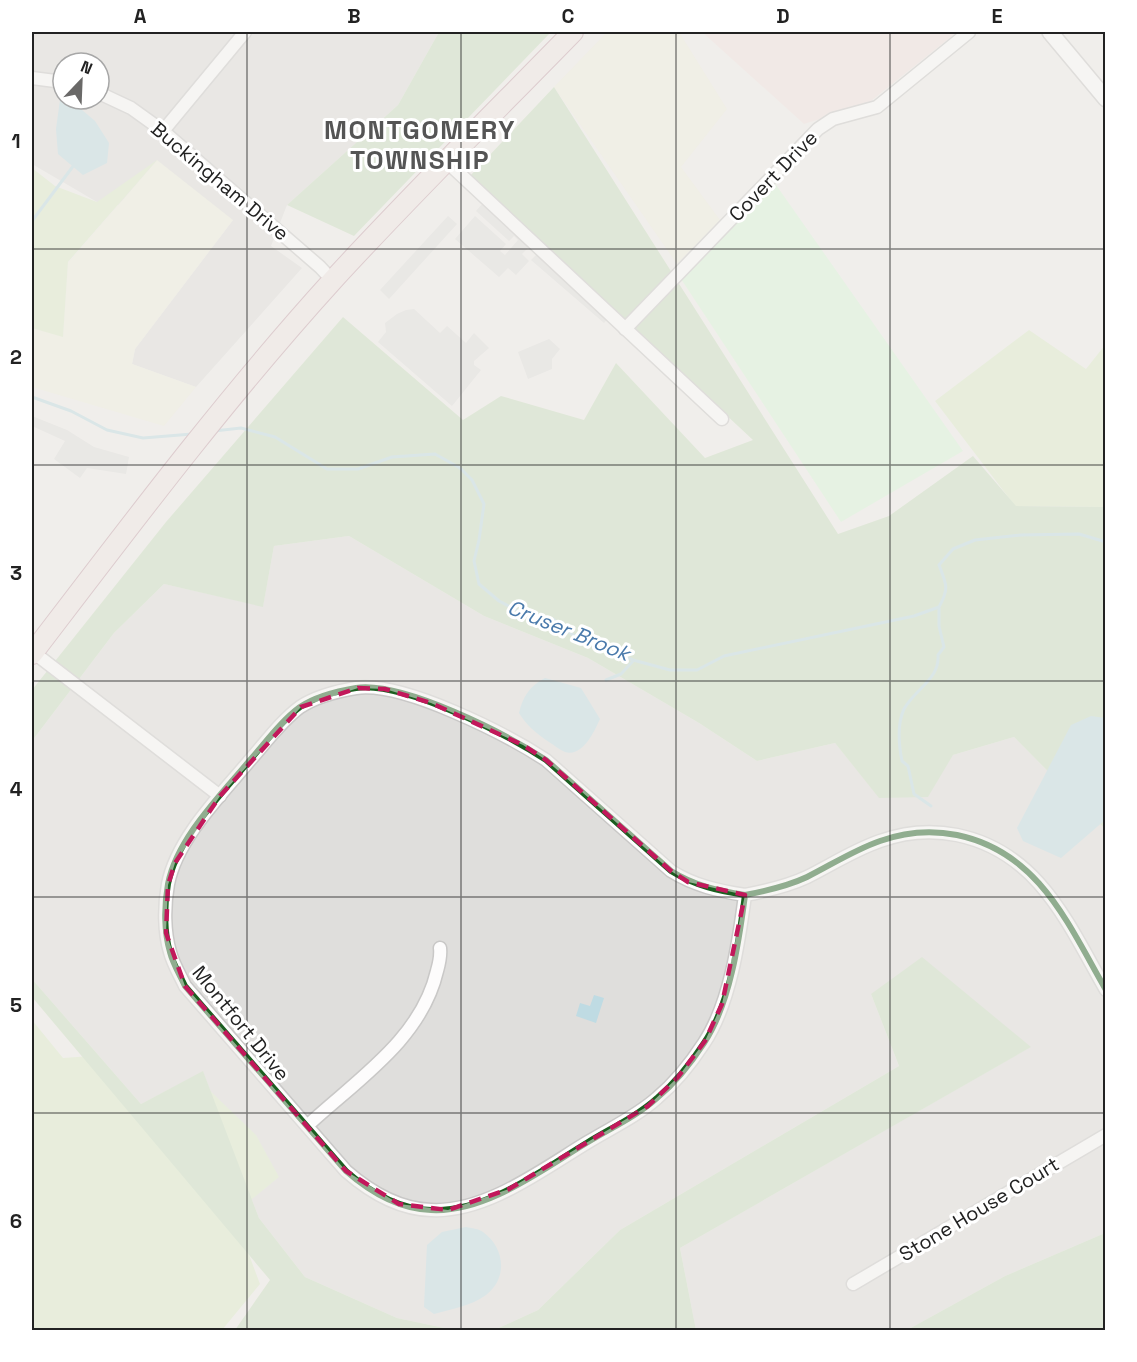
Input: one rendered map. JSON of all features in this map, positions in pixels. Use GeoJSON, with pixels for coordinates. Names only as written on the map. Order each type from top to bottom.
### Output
{"type":"FeatureCollection","features":[{"type":"Feature","properties":{"kind":"highway"},"geometry":{"type":"LineString","coordinates":[[32,653],[186,453],[333,280],[573,32]]}},
{"type":"Feature","properties":{"kind":"street"},"geometry":{"type":"LineString","coordinates":[[163,131],[245,32]]}},
{"type":"Feature","properties":{"kind":"street","name":"Covert Drive"},"geometry":{"type":"LineString","coordinates":[[625,328],[818,129],[833,119],[877,107],[969,32]]}},
{"type":"Feature","properties":{"kind":"street"},"geometry":{"type":"LineString","coordinates":[[1050,32],[1106,99]]}},
{"type":"Feature","properties":{"kind":"street"},"geometry":{"type":"LineString","coordinates":[[32,78],[51,80]]}},
{"type":"Feature","properties":{"kind":"street","name":"Buckingham Drive"},"geometry":{"type":"LineString","coordinates":[[111,99],[131,108],[163,131],[333,280]]}},
{"type":"Feature","properties":{"kind":"street"},"geometry":{"type":"LineString","coordinates":[[446,161],[722,418]]}},
{"type":"Feature","properties":{"kind":"street"},"geometry":{"type":"LineString","coordinates":[[32,653],[220,796]]}},
{"type":"Feature","properties":{"kind":"street","name":"Montfort Drive"},"geometry":{"type":"LineString","coordinates":[[745,895],[742,919],[722,1004],[705,1041],[678,1077],[648,1106],[509,1189],[482,1201],[448,1210],[423,1209],[399,1204],[362,1185],[346,1171],[267,1083],[185,986],[170,953],[165,915],[172,871],[189,837],[281,723],[301,706],[316,699],[358,688],[385,689],[431,702],[523,745],[546,760],[671,871],[688,882],[719,891],[745,895],[762,892],[805,878],[854,852],[881,840],[901,835],[936,832],[977,841],[1010,856],[1041,884],[1062,914],[1106,990]]}},
{"type":"Feature","properties":{"kind":"street"},"geometry":{"type":"LineString","coordinates":[[307,1126],[393,1048],[409,1029],[435,981],[441,954],[440,948]]}},
{"type":"Feature","properties":{"kind":"street","name":"Stone House Court"},"geometry":{"type":"LineString","coordinates":[[853,1284],[1106,1135]]}},
{"type":"Feature","properties":{"kind":"highlighted area"},"geometry":{"type":"Polygon","coordinates":[[[358,688],[385,689],[431,703],[523,745],[546,760],[671,871],[688,882],[745,895],[722,1004],[705,1041],[678,1077],[648,1106],[509,1189],[448,1210],[399,1204],[346,1171],[185,986],[166,933],[168,885],[175,863],[220,796],[301,707],[358,688]]]}},
{"type":"Feature","properties":{"kind":"shaded area"},"geometry":{"type":"Polygon","coordinates":[[[32,32],[439,32],[398,105],[287,205],[271,246],[302,268],[196,387],[132,364],[135,349],[233,220],[97,202],[32,164],[32,32]]]}},
{"type":"Feature","properties":{"kind":"shaded area"},"geometry":{"type":"Polygon","coordinates":[[[702,32],[957,32],[866,105],[804,124],[702,32]]]}},
{"type":"Feature","properties":{"kind":"shaded area"},"geometry":{"type":"Polygon","coordinates":[[[489,196],[614,312],[604,323],[531,260],[538,253],[530,246],[522,254],[529,261],[516,275],[508,268],[499,277],[455,239],[475,216],[506,244],[500,251],[505,255],[518,240],[514,236],[509,241],[476,211],[489,196]]]}},
{"type":"Feature","properties":{"kind":"shaded area"},"geometry":{"type":"Polygon","coordinates":[[[448,216],[457,224],[389,299],[380,290],[448,216]]]}},
{"type":"Feature","properties":{"kind":"shaded area"},"geometry":{"type":"Polygon","coordinates":[[[414,309],[440,333],[447,326],[466,343],[474,333],[489,348],[474,361],[474,365],[481,370],[452,406],[378,342],[386,332],[385,323],[397,314],[414,309]]]}},
{"type":"Feature","properties":{"kind":"shaded area"},"geometry":{"type":"Polygon","coordinates":[[[549,339],[560,349],[552,359],[552,369],[528,379],[518,352],[549,339]]]}},
{"type":"Feature","properties":{"kind":"shaded area"},"geometry":{"type":"Polygon","coordinates":[[[32,416],[67,430],[94,447],[129,457],[126,474],[87,468],[80,478],[54,459],[65,441],[32,426],[32,416]]]}},
{"type":"Feature","properties":{"kind":"shaded area"},"geometry":{"type":"Polygon","coordinates":[[[349,536],[484,616],[588,658],[699,723],[757,761],[835,743],[879,797],[953,755],[1014,737],[1105,829],[1105,1233],[1005,1276],[907,1330],[696,1330],[680,1248],[1030,1047],[871,994],[899,1066],[620,1230],[538,1310],[494,1330],[454,1330],[397,1318],[305,1277],[259,1218],[203,1072],[141,1104],[32,979],[32,741],[114,633],[164,584],[263,606],[274,546],[349,536]]]}},
{"type":"Feature","properties":{"kind":"green space"},"geometry":{"type":"Polygon","coordinates":[[[439,32],[551,32],[354,236],[287,205],[398,105],[439,32]]]}},
{"type":"Feature","properties":{"kind":"green space"},"geometry":{"type":"Polygon","coordinates":[[[607,32],[679,32],[727,109],[681,167],[720,220],[677,264],[554,87],[607,32]]]}},
{"type":"Feature","properties":{"kind":"green space"},"geometry":{"type":"Polygon","coordinates":[[[554,87],[838,534],[889,516],[973,456],[1016,506],[1105,507],[1105,829],[1014,737],[953,755],[928,797],[879,798],[835,743],[757,761],[699,723],[588,658],[484,616],[349,536],[274,546],[263,607],[164,584],[114,633],[32,741],[32,690],[166,522],[343,317],[463,420],[501,396],[584,420],[616,363],[705,458],[753,440],[470,176],[554,87]]]}},
{"type":"Feature","properties":{"kind":"green space"},"geometry":{"type":"Polygon","coordinates":[[[157,160],[233,220],[135,349],[132,364],[196,387],[164,426],[32,387],[32,328],[63,336],[68,263],[157,160]]]}},
{"type":"Feature","properties":{"kind":"green space"},"geometry":{"type":"Polygon","coordinates":[[[157,160],[68,262],[63,337],[32,328],[32,168],[55,186],[97,202],[157,160]]]}},
{"type":"Feature","properties":{"kind":"green space"},"geometry":{"type":"Polygon","coordinates":[[[774,182],[963,451],[841,522],[681,279],[774,182]]]}},
{"type":"Feature","properties":{"kind":"green space"},"geometry":{"type":"Polygon","coordinates":[[[1029,330],[1086,369],[1105,345],[1105,507],[1015,506],[935,401],[1029,330]]]}},
{"type":"Feature","properties":{"kind":"green space"},"geometry":{"type":"Polygon","coordinates":[[[922,957],[1031,1047],[680,1248],[696,1330],[494,1330],[538,1310],[620,1230],[899,1066],[871,994],[922,957]]]}},
{"type":"Feature","properties":{"kind":"green space"},"geometry":{"type":"Polygon","coordinates":[[[32,979],[141,1104],[203,1071],[259,1218],[305,1277],[397,1318],[454,1330],[235,1330],[270,1280],[32,997],[32,979]]]}},
{"type":"Feature","properties":{"kind":"green space"},"geometry":{"type":"Polygon","coordinates":[[[32,1020],[63,1058],[91,1056],[146,1116],[204,1085],[256,1135],[279,1177],[246,1204],[242,1236],[260,1284],[222,1330],[32,1330],[32,1020]]]}},
{"type":"Feature","properties":{"kind":"green space"},"geometry":{"type":"Polygon","coordinates":[[[1105,1233],[1105,1330],[907,1330],[1005,1276],[1105,1233]]]}},
{"type":"Feature","properties":{"kind":"water"},"geometry":{"type":"Polygon","coordinates":[[[58,111],[83,111],[95,121],[109,143],[107,163],[83,175],[58,154],[56,129],[58,111]]]}},
{"type":"Feature","properties":{"kind":"water"},"geometry":{"type":"Polygon","coordinates":[[[545,678],[581,688],[600,719],[587,742],[577,751],[571,753],[559,749],[532,729],[519,713],[528,692],[545,678]]]}},
{"type":"Feature","properties":{"kind":"water"},"geometry":{"type":"Polygon","coordinates":[[[1091,716],[1105,718],[1105,820],[1061,858],[1023,841],[1017,828],[1071,725],[1091,716]]]}},
{"type":"Feature","properties":{"kind":"water"},"geometry":{"type":"Polygon","coordinates":[[[594,995],[604,998],[596,1023],[576,1016],[580,1003],[590,1006],[594,995]]]}},
{"type":"Feature","properties":{"kind":"water"},"geometry":{"type":"Polygon","coordinates":[[[466,1227],[483,1232],[496,1246],[501,1272],[493,1288],[480,1299],[434,1314],[424,1307],[427,1245],[442,1232],[466,1227]]]}},
{"type":"Feature","properties":{"kind":"waterway"},"geometry":{"type":"LineString","coordinates":[[32,221],[74,165]]}},
{"type":"Feature","properties":{"kind":"waterway","name":"Cruser Brook"},"geometry":{"type":"LineString","coordinates":[[32,397],[71,411],[107,430],[143,438],[192,434]]}},
{"type":"Feature","properties":{"kind":"waterway","name":"Cruser Brook"},"geometry":{"type":"LineString","coordinates":[[214,431],[241,428],[275,437],[327,469],[358,469],[392,457],[435,454],[460,468],[472,480],[484,504],[474,561],[479,584],[499,601],[522,613],[553,619],[573,635],[633,660],[670,670],[697,670],[724,656],[914,616],[939,607],[946,587],[939,565],[953,549],[975,540],[1021,535],[1079,534],[1106,542]]}},
{"type":"Feature","properties":{"kind":"waterway"},"geometry":{"type":"LineString","coordinates":[[931,806],[914,794],[908,766],[902,761],[899,742],[904,709],[935,671],[938,655],[944,647],[939,626],[939,608]]}},
{"type":"Feature","properties":{"kind":"waterway"},"geometry":{"type":"LineString","coordinates":[[606,680],[621,674],[633,661]]}},
{"type":"Feature","properties":{"kind":"cycle path"},"geometry":{"type":"LineString","coordinates":[[745,895],[707,887],[689,881],[671,871],[546,760],[506,737],[426,701],[376,688],[356,688],[320,697],[300,707],[274,732],[214,802],[190,834],[173,867],[168,884],[165,919],[171,956],[185,986],[346,1171],[365,1186],[396,1203],[431,1210],[452,1209],[472,1204],[513,1187],[632,1116],[664,1092],[699,1050],[721,1010],[732,972],[745,895],[800,880],[852,853],[889,838],[928,832],[948,833],[985,844],[1010,857],[1030,874],[1064,916],[1106,990]]}},
{"type":"Feature","properties":{"kind":"district","name":"MONTGOMERY TOWNSHIP"},"geometry":{"type":"Point","coordinates":[420,145]}}]}
